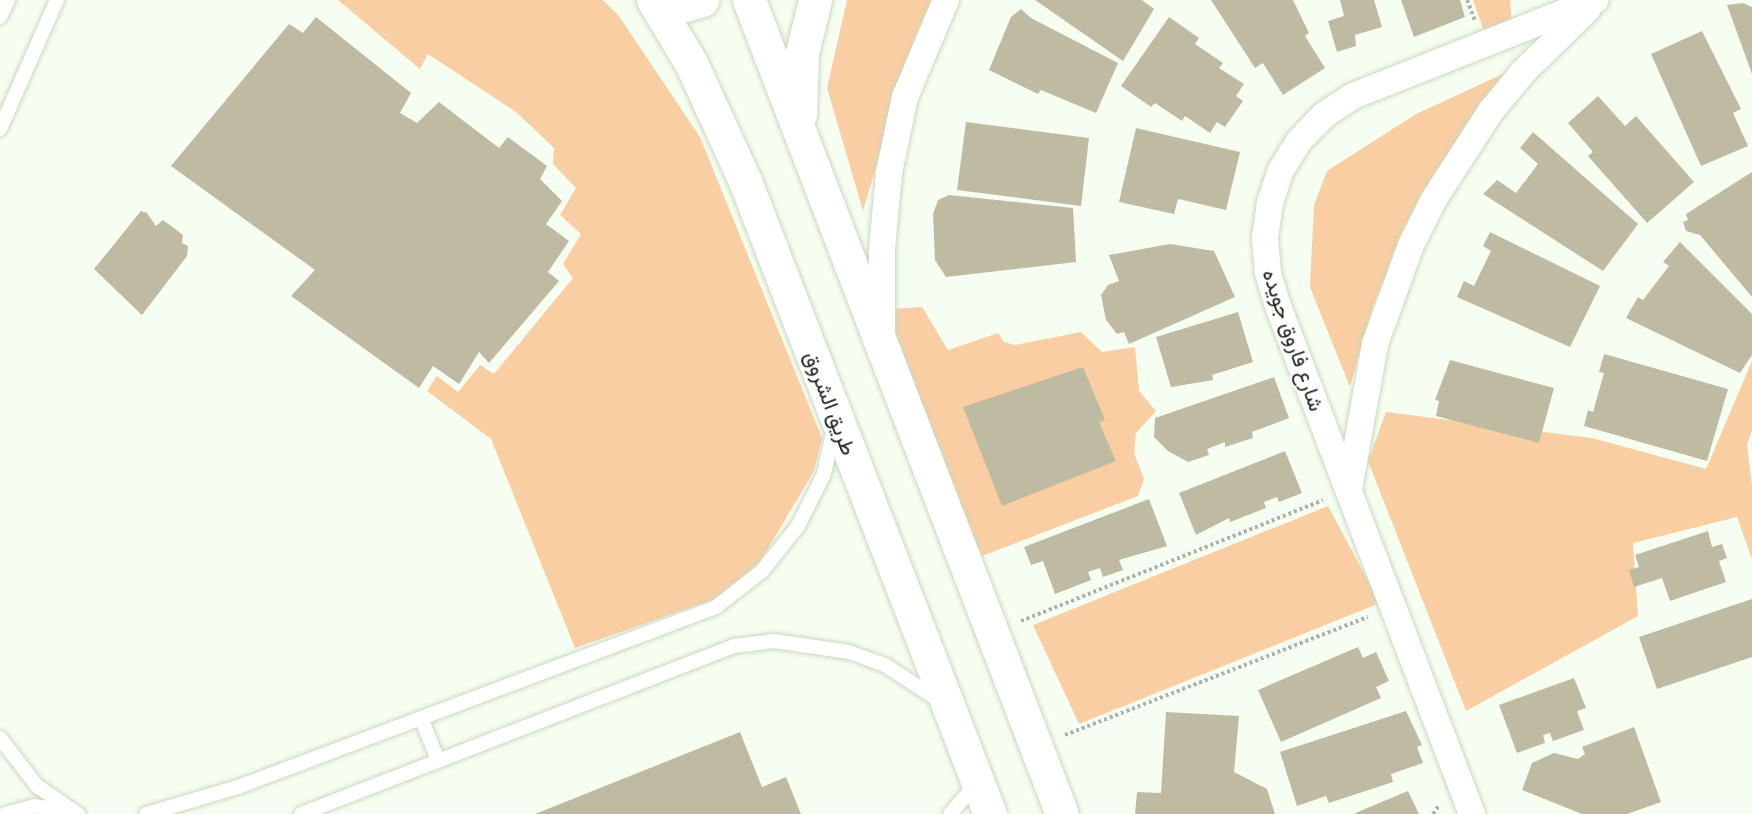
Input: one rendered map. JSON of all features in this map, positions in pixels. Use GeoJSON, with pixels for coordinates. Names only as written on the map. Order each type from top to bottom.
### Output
{"type":"FeatureCollection","features":[{"type":"Feature","properties":{"kind":"street"},"geometry":{"type":"LineString","coordinates":[[655,0],[685,5],[702,0]]}},
{"type":"Feature","properties":{"kind":"street","name":"طريق الشروق"},"geometry":{"type":"LineString","coordinates":[[655,0],[691,63],[746,181],[990,814]]}},
{"type":"Feature","properties":{"kind":"street"},"geometry":{"type":"LineString","coordinates":[[749,0],[1062,814]]}},
{"type":"Feature","properties":{"kind":"street"},"geometry":{"type":"LineString","coordinates":[[802,140],[799,96],[802,53],[815,0]]}},
{"type":"Feature","properties":{"kind":"street"},"geometry":{"type":"LineString","coordinates":[[882,346],[882,249],[889,172],[905,97],[946,0]]}},
{"type":"Feature","properties":{"kind":"street"},"geometry":{"type":"LineString","coordinates":[[1348,490],[1375,344],[1390,294],[1434,199],[1491,111],[1524,71],[1597,0]]}},
{"type":"Feature","properties":{"kind":"street","name":"شارع فاروق جويده"},"geometry":{"type":"LineString","coordinates":[[1472,814],[1392,607],[1268,273],[1265,238],[1269,203],[1281,171],[1299,141],[1324,115],[1353,96],[1597,0]]}},
{"type":"Feature","properties":{"kind":"lane"},"geometry":{"type":"LineString","coordinates":[[0,17],[8,0]]}},
{"type":"Feature","properties":{"kind":"lane"},"geometry":{"type":"LineString","coordinates":[[0,129],[57,0]]}},
{"type":"Feature","properties":{"kind":"lane"},"geometry":{"type":"LineString","coordinates":[[146,814],[200,801],[716,607],[762,571],[798,526],[824,474],[837,417]]}},
{"type":"Feature","properties":{"kind":"lane"},"geometry":{"type":"LineString","coordinates":[[301,814],[734,646],[774,641],[812,644],[885,665],[948,707]]}},
{"type":"Feature","properties":{"kind":"lane"},"geometry":{"type":"LineString","coordinates":[[422,718],[438,760]]}},
{"type":"Feature","properties":{"kind":"lane"},"geometry":{"type":"LineString","coordinates":[[0,738],[38,786],[77,814]]}},
{"type":"Feature","properties":{"kind":"lane"},"geometry":{"type":"LineString","coordinates":[[950,814],[977,782]]}},
{"type":"Feature","properties":{"kind":"lane"},"geometry":{"type":"LineString","coordinates":[[5,814],[34,806],[77,814]]}},
{"type":"Feature","properties":{"kind":"path"},"geometry":{"type":"LineString","coordinates":[[992,632],[1348,490]]}},
{"type":"Feature","properties":{"kind":"path"},"geometry":{"type":"LineString","coordinates":[[1036,746],[1392,607]]}},
{"type":"Feature","properties":{"kind":"shaded area"},"geometry":{"type":"Polygon","coordinates":[[[338,0],[603,0],[619,16],[700,137],[822,438],[814,471],[760,562],[715,599],[575,648],[491,439],[427,391],[437,376],[458,392],[480,365],[494,374],[573,278],[563,264],[581,234],[560,215],[576,188],[553,164],[554,148],[516,112],[428,54],[420,69],[338,0]]]}},
{"type":"Feature","properties":{"kind":"shaded area"},"geometry":{"type":"Polygon","coordinates":[[[847,0],[935,0],[899,89],[863,211],[827,88],[847,0]]]}},
{"type":"Feature","properties":{"kind":"shaded area"},"geometry":{"type":"Polygon","coordinates":[[[1473,0],[1510,0],[1512,25],[1485,34],[1473,0]]]}},
{"type":"Feature","properties":{"kind":"shaded area"},"geometry":{"type":"Polygon","coordinates":[[[1505,73],[1424,196],[1374,303],[1350,387],[1310,287],[1314,205],[1327,171],[1416,114],[1505,73]]]}},
{"type":"Feature","properties":{"kind":"shaded area"},"geometry":{"type":"Polygon","coordinates":[[[922,307],[948,350],[998,333],[1004,342],[1015,345],[1081,332],[1102,352],[1135,347],[1139,391],[1156,411],[1136,433],[1134,453],[1144,479],[1138,496],[982,556],[894,348],[892,309],[922,307]]]}},
{"type":"Feature","properties":{"kind":"shaded area"},"geometry":{"type":"Polygon","coordinates":[[[1752,361],[1752,431],[1747,444],[1752,486],[1752,559],[1737,517],[1633,543],[1638,616],[1466,711],[1368,461],[1386,412],[1592,438],[1706,469],[1752,361]]]}},
{"type":"Feature","properties":{"kind":"shaded area"},"geometry":{"type":"Polygon","coordinates":[[[1328,506],[1380,603],[1079,724],[1033,625],[1328,506]]]}},
{"type":"Feature","properties":{"kind":"building"},"geometry":{"type":"Polygon","coordinates":[[[1035,0],[1142,0],[1154,9],[1123,61],[1035,0]]]}},
{"type":"Feature","properties":{"kind":"building"},"geometry":{"type":"Polygon","coordinates":[[[1211,0],[1293,0],[1309,33],[1305,36],[1325,68],[1283,95],[1263,63],[1255,68],[1211,0]]]}},
{"type":"Feature","properties":{"kind":"building"},"geometry":{"type":"Polygon","coordinates":[[[1340,0],[1374,0],[1382,27],[1355,35],[1356,46],[1337,52],[1328,21],[1344,16],[1340,0]]]}},
{"type":"Feature","properties":{"kind":"building"},"geometry":{"type":"Polygon","coordinates":[[[1401,0],[1460,0],[1465,17],[1414,37],[1401,0]]]}},
{"type":"Feature","properties":{"kind":"building"},"geometry":{"type":"Polygon","coordinates":[[[1743,3],[1752,7],[1752,74],[1727,5],[1743,3]]]}},
{"type":"Feature","properties":{"kind":"building"},"geometry":{"type":"Polygon","coordinates":[[[1021,9],[1031,18],[1118,63],[1096,113],[1041,90],[1038,94],[989,70],[1011,17],[1021,9]]]}},
{"type":"Feature","properties":{"kind":"building"},"geometry":{"type":"Polygon","coordinates":[[[316,17],[411,93],[400,113],[417,123],[439,102],[499,148],[508,137],[547,166],[540,179],[562,201],[546,224],[569,241],[548,272],[559,281],[489,363],[479,352],[459,384],[433,366],[419,388],[291,296],[315,270],[171,166],[289,24],[303,33],[316,17]]]}},
{"type":"Feature","properties":{"kind":"building"},"geometry":{"type":"Polygon","coordinates":[[[1169,17],[1199,38],[1195,44],[1223,63],[1219,68],[1244,84],[1236,96],[1243,101],[1225,127],[1217,122],[1210,133],[1185,116],[1182,121],[1155,103],[1151,107],[1121,86],[1169,17]]]}},
{"type":"Feature","properties":{"kind":"building"},"geometry":{"type":"Polygon","coordinates":[[[1702,31],[1741,109],[1733,113],[1748,146],[1701,166],[1651,54],[1702,31]]]}},
{"type":"Feature","properties":{"kind":"building"},"geometry":{"type":"Polygon","coordinates":[[[1598,96],[1625,126],[1636,116],[1694,182],[1647,223],[1588,156],[1593,152],[1568,123],[1598,96]]]}},
{"type":"Feature","properties":{"kind":"building"},"geometry":{"type":"Polygon","coordinates":[[[966,122],[1089,138],[1081,206],[957,190],[966,122]]]}},
{"type":"Feature","properties":{"kind":"building"},"geometry":{"type":"Polygon","coordinates":[[[1136,128],[1240,152],[1226,210],[1178,199],[1174,214],[1119,202],[1136,128]]]}},
{"type":"Feature","properties":{"kind":"building"},"geometry":{"type":"Polygon","coordinates":[[[1533,132],[1638,224],[1603,271],[1483,194],[1497,180],[1516,193],[1538,164],[1520,148],[1533,132]]]}},
{"type":"Feature","properties":{"kind":"building"},"geometry":{"type":"Polygon","coordinates":[[[1752,172],[1752,297],[1700,235],[1686,231],[1683,222],[1688,220],[1686,214],[1752,172]]]}},
{"type":"Feature","properties":{"kind":"building"},"geometry":{"type":"Polygon","coordinates":[[[949,195],[1073,208],[1076,262],[946,277],[935,260],[933,214],[938,200],[949,195]]]}},
{"type":"Feature","properties":{"kind":"building"},"geometry":{"type":"Polygon","coordinates":[[[141,211],[147,213],[156,226],[163,220],[183,235],[182,243],[188,246],[187,256],[142,315],[94,269],[141,211]]]}},
{"type":"Feature","properties":{"kind":"building"},"geometry":{"type":"Polygon","coordinates":[[[1490,232],[1600,286],[1570,347],[1457,297],[1464,281],[1474,286],[1491,251],[1483,246],[1490,232]]]}},
{"type":"Feature","properties":{"kind":"building"},"geometry":{"type":"Polygon","coordinates":[[[1680,242],[1752,314],[1752,355],[1740,373],[1626,318],[1638,297],[1643,300],[1669,266],[1663,262],[1680,242]]]}},
{"type":"Feature","properties":{"kind":"building"},"geometry":{"type":"Polygon","coordinates":[[[1170,244],[1214,251],[1235,297],[1129,344],[1124,332],[1117,334],[1106,320],[1101,295],[1108,285],[1119,281],[1109,255],[1170,244]]]}},
{"type":"Feature","properties":{"kind":"building"},"geometry":{"type":"Polygon","coordinates":[[[1238,312],[1253,362],[1212,375],[1213,380],[1171,387],[1156,337],[1238,312]]]}},
{"type":"Feature","properties":{"kind":"building"},"geometry":{"type":"Polygon","coordinates":[[[1604,354],[1728,389],[1707,461],[1584,426],[1588,410],[1593,412],[1604,373],[1599,372],[1604,354]]]}},
{"type":"Feature","properties":{"kind":"building"},"geometry":{"type":"Polygon","coordinates":[[[1450,360],[1554,388],[1539,443],[1436,416],[1439,401],[1435,400],[1450,360]]]}},
{"type":"Feature","properties":{"kind":"building"},"geometry":{"type":"Polygon","coordinates":[[[1083,367],[1105,420],[1099,422],[1116,461],[1002,506],[963,407],[1083,367]]]}},
{"type":"Feature","properties":{"kind":"building"},"geometry":{"type":"Polygon","coordinates":[[[1274,377],[1289,418],[1252,432],[1253,438],[1225,447],[1225,442],[1207,449],[1209,455],[1188,462],[1168,451],[1154,437],[1155,418],[1274,377]]]}},
{"type":"Feature","properties":{"kind":"building"},"geometry":{"type":"Polygon","coordinates":[[[1285,451],[1302,493],[1279,502],[1277,497],[1264,502],[1266,508],[1230,522],[1229,518],[1196,535],[1179,493],[1285,451]]]}},
{"type":"Feature","properties":{"kind":"building"},"geometry":{"type":"Polygon","coordinates":[[[1149,499],[1167,546],[1119,560],[1123,570],[1103,577],[1100,568],[1088,572],[1091,580],[1055,594],[1043,561],[1031,565],[1024,547],[1149,499]]]}},
{"type":"Feature","properties":{"kind":"building"},"geometry":{"type":"Polygon","coordinates":[[[1708,531],[1712,547],[1722,544],[1727,558],[1719,561],[1726,582],[1670,601],[1662,578],[1634,587],[1629,570],[1639,567],[1635,555],[1708,531]]]}},
{"type":"Feature","properties":{"kind":"building"},"geometry":{"type":"Polygon","coordinates":[[[1752,599],[1752,657],[1657,689],[1639,637],[1752,599]]]}},
{"type":"Feature","properties":{"kind":"building"},"geometry":{"type":"Polygon","coordinates":[[[1358,647],[1363,658],[1376,652],[1389,681],[1376,687],[1381,698],[1281,742],[1258,690],[1358,647]]]}},
{"type":"Feature","properties":{"kind":"building"},"geometry":{"type":"Polygon","coordinates":[[[1574,678],[1586,708],[1577,711],[1584,730],[1553,741],[1550,733],[1543,735],[1545,743],[1517,753],[1499,705],[1574,678]]]}},
{"type":"Feature","properties":{"kind":"building"},"geometry":{"type":"Polygon","coordinates":[[[1406,711],[1422,745],[1417,747],[1423,763],[1391,774],[1393,782],[1329,803],[1326,796],[1297,806],[1280,752],[1406,711]]]}},
{"type":"Feature","properties":{"kind":"building"},"geometry":{"type":"Polygon","coordinates":[[[1166,712],[1239,716],[1234,772],[1267,789],[1275,814],[1135,814],[1137,792],[1161,793],[1166,712]]]}},
{"type":"Feature","properties":{"kind":"building"},"geometry":{"type":"Polygon","coordinates":[[[1634,727],[1661,802],[1627,814],[1582,814],[1522,790],[1532,763],[1554,753],[1578,759],[1585,754],[1582,747],[1634,727]]]}},
{"type":"Feature","properties":{"kind":"building"},"geometry":{"type":"Polygon","coordinates":[[[740,732],[762,787],[786,777],[801,814],[535,814],[740,732]]]}},
{"type":"Feature","properties":{"kind":"building"},"geometry":{"type":"Polygon","coordinates":[[[1408,791],[1419,814],[1353,814],[1408,791]]]}}]}
